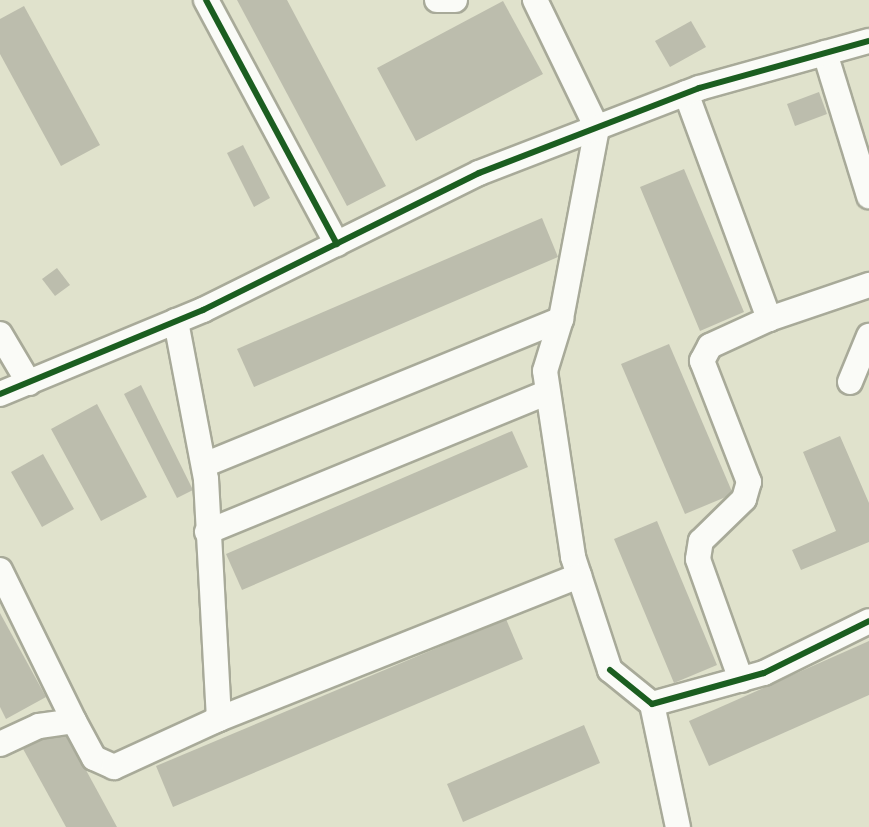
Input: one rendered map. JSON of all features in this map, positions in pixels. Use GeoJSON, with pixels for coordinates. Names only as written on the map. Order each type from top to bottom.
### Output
{"type":"FeatureCollection","features":[{"type":"Feature","properties":{"kind":"street"},"geometry":{"type":"LineString","coordinates":[[206,0],[337,244]]}},
{"type":"Feature","properties":{"kind":"street"},"geometry":{"type":"LineString","coordinates":[[437,0],[455,0]]}},
{"type":"Feature","properties":{"kind":"street"},"geometry":{"type":"LineString","coordinates":[[535,0],[597,128],[561,319],[545,371],[546,393],[579,576],[610,670],[652,704],[678,827]]}},
{"type":"Feature","properties":{"kind":"street"},"geometry":{"type":"LineString","coordinates":[[0,394],[176,321],[479,173],[686,93],[869,41]]}},
{"type":"Feature","properties":{"kind":"street"},"geometry":{"type":"LineString","coordinates":[[825,53],[869,196]]}},
{"type":"Feature","properties":{"kind":"street"},"geometry":{"type":"LineString","coordinates":[[686,93],[768,319]]}},
{"type":"Feature","properties":{"kind":"street"},"geometry":{"type":"LineString","coordinates":[[741,680],[698,560],[701,541],[744,499],[749,482],[702,361],[710,346],[768,319],[869,285]]}},
{"type":"Feature","properties":{"kind":"street"},"geometry":{"type":"LineString","coordinates":[[204,465],[561,319]]}},
{"type":"Feature","properties":{"kind":"street"},"geometry":{"type":"LineString","coordinates":[[176,321],[204,465],[219,719],[214,721]]}},
{"type":"Feature","properties":{"kind":"street"},"geometry":{"type":"LineString","coordinates":[[0,334],[29,383]]}},
{"type":"Feature","properties":{"kind":"street"},"geometry":{"type":"LineString","coordinates":[[849,382],[869,336]]}},
{"type":"Feature","properties":{"kind":"street"},"geometry":{"type":"LineString","coordinates":[[207,532],[546,393]]}},
{"type":"Feature","properties":{"kind":"street"},"geometry":{"type":"LineString","coordinates":[[0,570],[94,758],[114,767],[214,721],[579,576]]}},
{"type":"Feature","properties":{"kind":"street"},"geometry":{"type":"LineString","coordinates":[[652,704],[741,680],[869,621]]}},
{"type":"Feature","properties":{"kind":"street"},"geometry":{"type":"LineString","coordinates":[[0,744],[39,726],[74,721]]}},
{"type":"Feature","properties":{"kind":"building"},"geometry":{"type":"Polygon","coordinates":[[[237,0],[287,0],[386,186],[347,206],[237,0]]]}},
{"type":"Feature","properties":{"kind":"building"},"geometry":{"type":"Polygon","coordinates":[[[503,1],[543,74],[416,141],[377,68],[503,1]]]}},
{"type":"Feature","properties":{"kind":"building"},"geometry":{"type":"Polygon","coordinates":[[[24,6],[100,145],[61,166],[0,54],[0,19],[24,6]]]}},
{"type":"Feature","properties":{"kind":"building"},"geometry":{"type":"Polygon","coordinates":[[[691,21],[706,47],[670,67],[655,41],[691,21]]]}},
{"type":"Feature","properties":{"kind":"building"},"geometry":{"type":"Polygon","coordinates":[[[819,92],[827,114],[795,126],[787,104],[819,92]]]}},
{"type":"Feature","properties":{"kind":"building"},"geometry":{"type":"Polygon","coordinates":[[[243,145],[270,198],[254,207],[227,153],[243,145]]]}},
{"type":"Feature","properties":{"kind":"building"},"geometry":{"type":"Polygon","coordinates":[[[684,169],[744,312],[700,331],[640,187],[684,169]]]}},
{"type":"Feature","properties":{"kind":"building"},"geometry":{"type":"Polygon","coordinates":[[[542,218],[558,257],[254,387],[237,349],[542,218]]]}},
{"type":"Feature","properties":{"kind":"building"},"geometry":{"type":"Polygon","coordinates":[[[57,268],[70,285],[55,296],[42,279],[57,268]]]}},
{"type":"Feature","properties":{"kind":"building"},"geometry":{"type":"Polygon","coordinates":[[[669,344],[733,494],[685,514],[621,364],[669,344]]]}},
{"type":"Feature","properties":{"kind":"building"},"geometry":{"type":"Polygon","coordinates":[[[141,385],[193,490],[177,498],[124,394],[141,385]]]}},
{"type":"Feature","properties":{"kind":"building"},"geometry":{"type":"Polygon","coordinates":[[[97,404],[147,497],[101,521],[51,429],[97,404]]]}},
{"type":"Feature","properties":{"kind":"building"},"geometry":{"type":"Polygon","coordinates":[[[512,431],[528,467],[242,590],[226,554],[512,431]]]}},
{"type":"Feature","properties":{"kind":"building"},"geometry":{"type":"Polygon","coordinates":[[[840,436],[869,503],[869,542],[801,570],[792,550],[836,531],[803,452],[840,436]]]}},
{"type":"Feature","properties":{"kind":"building"},"geometry":{"type":"Polygon","coordinates":[[[43,454],[74,509],[42,527],[11,472],[43,454]]]}},
{"type":"Feature","properties":{"kind":"building"},"geometry":{"type":"Polygon","coordinates":[[[657,521],[717,665],[674,683],[614,539],[657,521]]]}},
{"type":"Feature","properties":{"kind":"building"},"geometry":{"type":"Polygon","coordinates":[[[0,613],[46,697],[6,719],[0,707],[0,613]]]}},
{"type":"Feature","properties":{"kind":"building"},"geometry":{"type":"Polygon","coordinates":[[[506,619],[523,659],[173,807],[156,766],[506,619]]]}},
{"type":"Feature","properties":{"kind":"building"},"geometry":{"type":"Polygon","coordinates":[[[869,641],[869,695],[709,766],[689,721],[869,641]]]}},
{"type":"Feature","properties":{"kind":"building"},"geometry":{"type":"Polygon","coordinates":[[[584,725],[600,763],[463,822],[447,784],[584,725]]]}},
{"type":"Feature","properties":{"kind":"building"},"geometry":{"type":"Polygon","coordinates":[[[62,726],[117,827],[66,827],[22,747],[62,726]]]}},
{"type":"Feature","properties":{"kind":"cycle path"},"geometry":{"type":"LineString","coordinates":[[206,0],[337,244]]}},
{"type":"Feature","properties":{"kind":"cycle path"},"geometry":{"type":"LineString","coordinates":[[0,394],[203,310],[479,173],[699,88],[869,41]]}},
{"type":"Feature","properties":{"kind":"cycle path"},"geometry":{"type":"LineString","coordinates":[[610,670],[652,704],[764,673],[869,621]]}}]}
